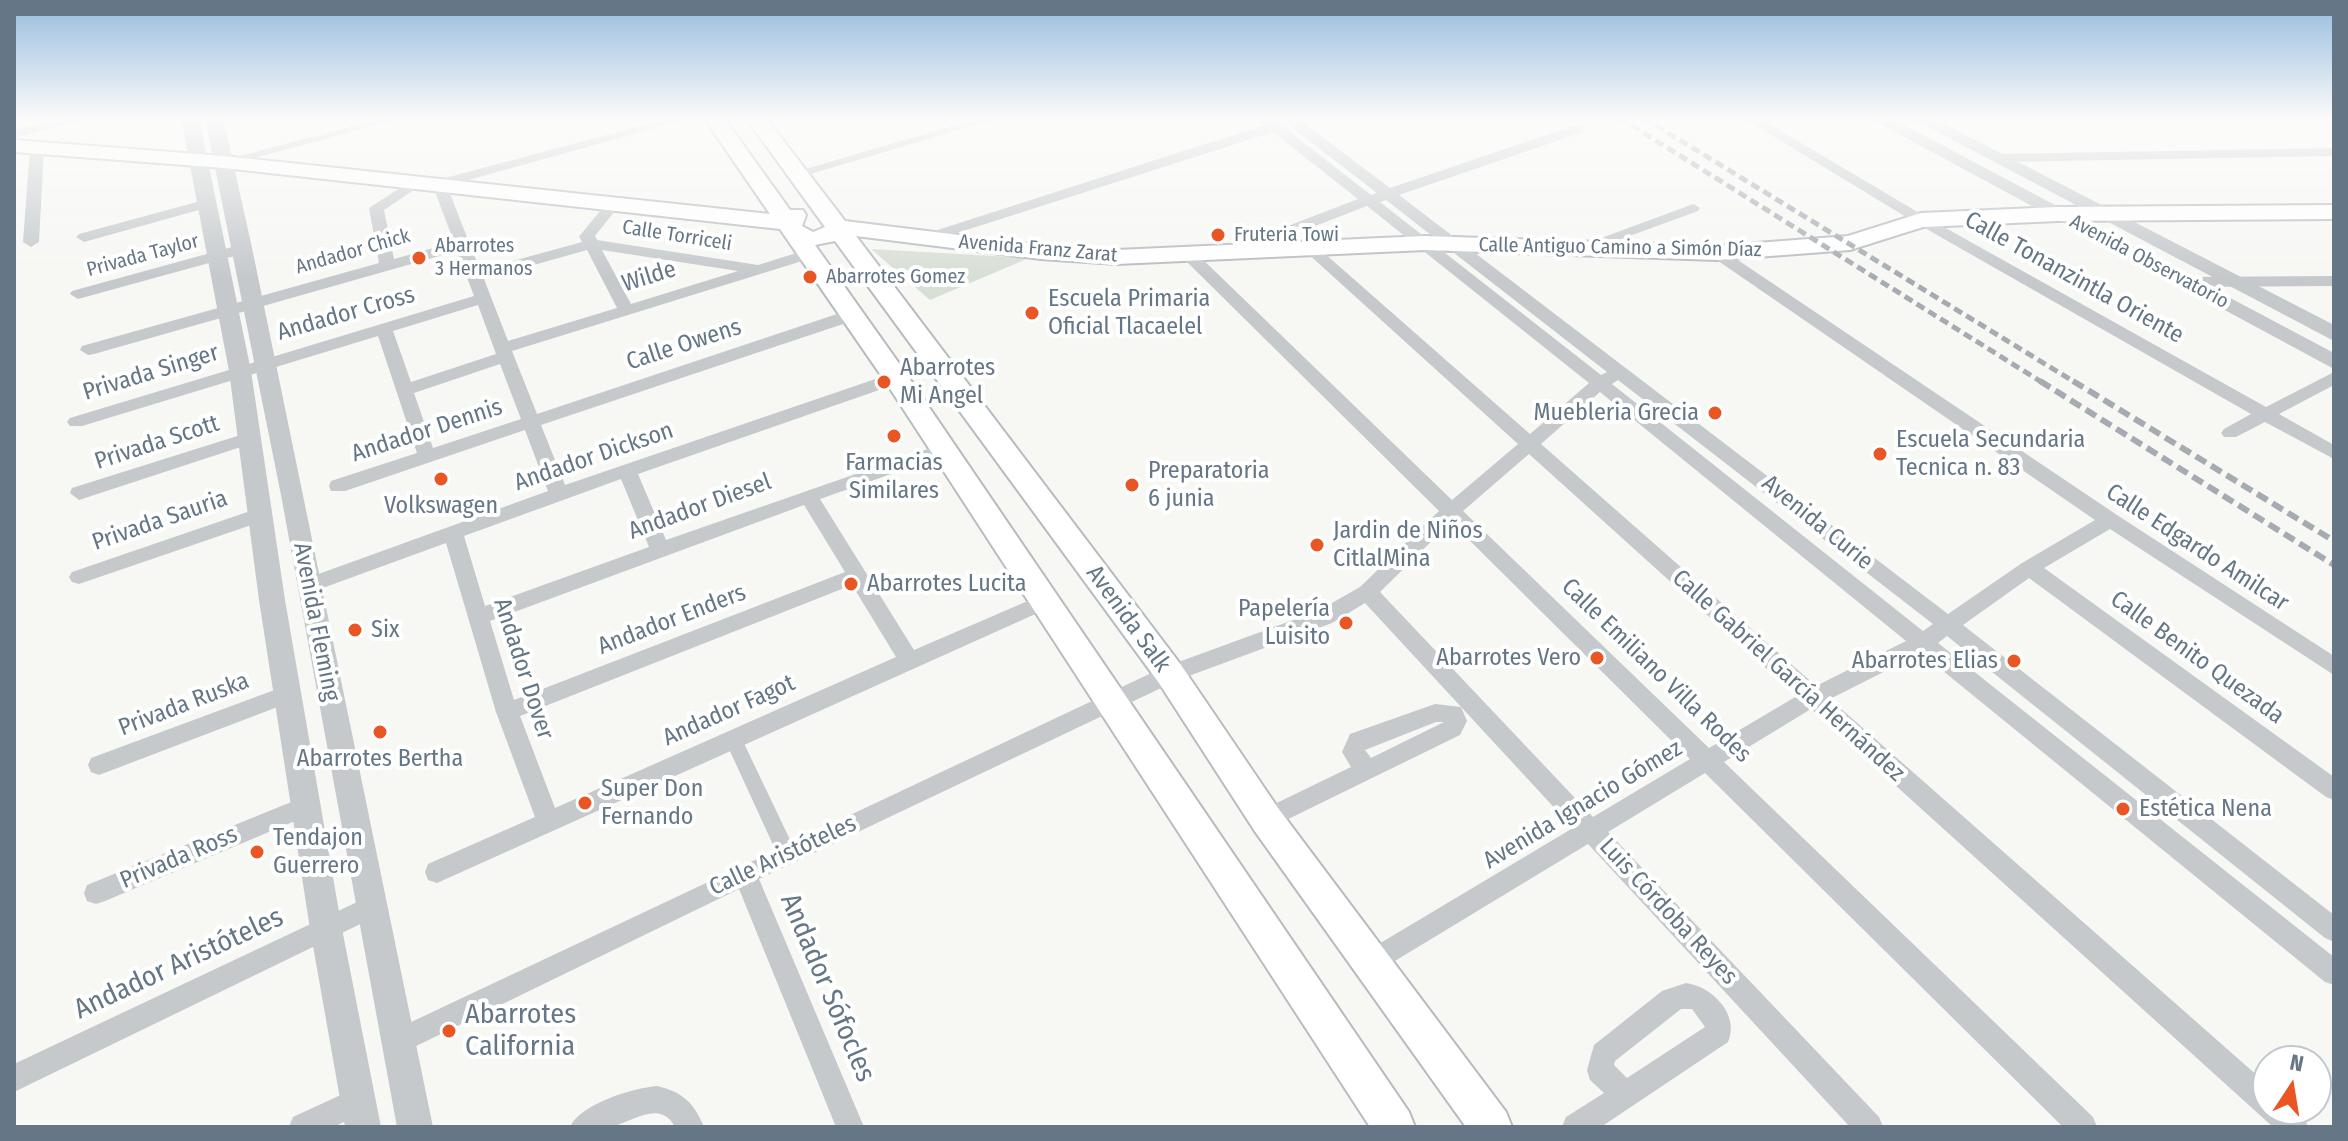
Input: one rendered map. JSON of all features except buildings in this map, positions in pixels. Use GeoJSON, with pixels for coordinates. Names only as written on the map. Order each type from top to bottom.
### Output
{"type":"FeatureCollection","features":[{"type":"Feature","properties":{"kind":"main road"},"geometry":{"type":"LineString","coordinates":[[312,171],[614,203],[809,239],[822,239],[834,220]]}},
{"type":"Feature","properties":{"kind":"main road"},"geometry":{"type":"LineString","coordinates":[[752,171],[896,378],[1394,1127]]}},
{"type":"Feature","properties":{"kind":"main road","name":"Avenida Salk"},"geometry":{"type":"LineString","coordinates":[[799,173],[1170,674],[1266,819],[1491,1127]]}},
{"type":"Feature","properties":{"kind":"main road","name":"Calle Antiguo Camino a Simón Díaz"},"geometry":{"type":"LineString","coordinates":[[1239,250],[1425,243],[1717,253],[1850,243],[1921,220],[2058,214],[2334,212]]}},
{"type":"Feature","properties":{"kind":"main road","name":"Avenida Franz Zarat"},"geometry":{"type":"LineString","coordinates":[[834,220],[927,238],[1041,252],[1117,257],[1239,250]]}},
{"type":"Feature","properties":{"kind":"street"},"geometry":{"type":"LineString","coordinates":[[27,171],[31,242]]}},
{"type":"Feature","properties":{"kind":"street","name":"Avenida Fleming"},"geometry":{"type":"LineString","coordinates":[[210,171],[208,203],[230,253]]}},
{"type":"Feature","properties":{"kind":"street","name":"Avenida Fleming"},"geometry":{"type":"LineString","coordinates":[[212,171],[242,306],[268,362],[415,1127]]}},
{"type":"Feature","properties":{"kind":"street"},"geometry":{"type":"LineString","coordinates":[[387,266],[376,208],[429,183],[475,171]]}},
{"type":"Feature","properties":{"kind":"street"},"geometry":{"type":"LineString","coordinates":[[799,173],[805,171]]}},
{"type":"Feature","properties":{"kind":"street"},"geometry":{"type":"LineString","coordinates":[[927,238],[1129,171]]}},
{"type":"Feature","properties":{"kind":"street","name":"Avenida Curie"},"geometry":{"type":"LineString","coordinates":[[1347,171],[1379,197],[1425,243],[2334,973]]}},
{"type":"Feature","properties":{"kind":"street"},"geometry":{"type":"LineString","coordinates":[[1239,250],[1454,171]]}},
{"type":"Feature","properties":{"kind":"street","name":"Calle Tonanzintla Oriente"},"geometry":{"type":"LineString","coordinates":[[1839,171],[2334,453]]}},
{"type":"Feature","properties":{"kind":"street","name":"Avenida Observatorio"},"geometry":{"type":"LineString","coordinates":[[1978,171],[2334,362]]}},
{"type":"Feature","properties":{"kind":"street","name":"Avenida Observatorio"},"geometry":{"type":"LineString","coordinates":[[2023,171],[2334,334]]}},
{"type":"Feature","properties":{"kind":"street"},"geometry":{"type":"LineString","coordinates":[[429,183],[464,244],[559,494]]}},
{"type":"Feature","properties":{"kind":"street","name":"Avenida Curie"},"geometry":{"type":"LineString","coordinates":[[1379,197],[1459,246],[1947,624],[2334,930]]}},
{"type":"Feature","properties":{"kind":"street"},"geometry":{"type":"LineString","coordinates":[[84,237],[208,203]]}},
{"type":"Feature","properties":{"kind":"street","name":"Calle Torriceli"},"geometry":{"type":"LineString","coordinates":[[614,203],[588,232],[591,244],[626,310]]}},
{"type":"Feature","properties":{"kind":"street"},"geometry":{"type":"LineString","coordinates":[[1577,250],[1693,208]]}},
{"type":"Feature","properties":{"kind":"street","name":"Wilde"},"geometry":{"type":"LineString","coordinates":[[405,390],[626,310],[756,269],[798,236]]}},
{"type":"Feature","properties":{"kind":"street","name":"Andador Chick"},"geometry":{"type":"LineString","coordinates":[[88,350],[464,244]]}},
{"type":"Feature","properties":{"kind":"street"},"geometry":{"type":"LineString","coordinates":[[476,276],[591,244]]}},
{"type":"Feature","properties":{"kind":"street","name":"Calle Torriceli"},"geometry":{"type":"LineString","coordinates":[[591,244],[756,269]]}},
{"type":"Feature","properties":{"kind":"street","name":"Calle Gabriel García Hernández"},"geometry":{"type":"LineString","coordinates":[[1310,248],[2252,1089]]}},
{"type":"Feature","properties":{"kind":"street","name":"Privada Taylor"},"geometry":{"type":"LineString","coordinates":[[78,294],[230,253]]}},
{"type":"Feature","properties":{"kind":"street","name":"Calle Edgardo Amilcar"},"geometry":{"type":"LineString","coordinates":[[1717,253],[2110,520],[2334,667]]}},
{"type":"Feature","properties":{"kind":"street","name":"Calle Emiliano Villa Rodes"},"geometry":{"type":"LineString","coordinates":[[1189,255],[1453,509],[2083,1127]]}},
{"type":"Feature","properties":{"kind":"street"},"geometry":{"type":"LineString","coordinates":[[2185,282],[2334,281]]}},
{"type":"Feature","properties":{"kind":"street","name":"Andador Cross"},"geometry":{"type":"LineString","coordinates":[[240,371],[484,298]]}},
{"type":"Feature","properties":{"kind":"street","name":"Avenida Fleming"},"geometry":{"type":"LineString","coordinates":[[242,306],[240,371],[259,515],[326,929],[360,1114]]}},
{"type":"Feature","properties":{"kind":"street","name":"Calle Owens"},"geometry":{"type":"LineString","coordinates":[[531,422],[852,315]]}},
{"type":"Feature","properties":{"kind":"street"},"geometry":{"type":"LineString","coordinates":[[384,329],[427,457]]}},
{"type":"Feature","properties":{"kind":"street","name":"Privada Singer"},"geometry":{"type":"LineString","coordinates":[[76,422],[240,371]]}},
{"type":"Feature","properties":{"kind":"street","name":"Calle Aristóteles"},"geometry":{"type":"LineString","coordinates":[[399,1041],[1170,674],[1325,617],[1367,592],[1453,509],[1600,383],[1620,372]]}},
{"type":"Feature","properties":{"kind":"street","name":"Andador Dickson"},"geometry":{"type":"LineString","coordinates":[[309,585],[627,470],[896,378]]}},
{"type":"Feature","properties":{"kind":"street"},"geometry":{"type":"LineString","coordinates":[[2230,433],[2334,378]]}},
{"type":"Feature","properties":{"kind":"street","name":"Andador Dennis"},"geometry":{"type":"LineString","coordinates":[[338,486],[531,422]]}},
{"type":"Feature","properties":{"kind":"street","name":"Privada Scott"},"geometry":{"type":"LineString","coordinates":[[79,493],[250,438]]}},
{"type":"Feature","properties":{"kind":"street","name":"Andador Diesel"},"geometry":{"type":"LineString","coordinates":[[478,617],[942,450]]}},
{"type":"Feature","properties":{"kind":"street"},"geometry":{"type":"LineString","coordinates":[[627,470],[660,550]]}},
{"type":"Feature","properties":{"kind":"street"},"geometry":{"type":"LineString","coordinates":[[808,496],[909,660]]}},
{"type":"Feature","properties":{"kind":"street","name":"Privada Sauria"},"geometry":{"type":"LineString","coordinates":[[79,577],[259,515]]}},
{"type":"Feature","properties":{"kind":"street","name":"Avenida Ignacio Gómez"},"geometry":{"type":"LineString","coordinates":[[1371,962],[1813,697],[1923,642],[2029,568],[2110,520]]}},
{"type":"Feature","properties":{"kind":"street","name":"Andador Dover"},"geometry":{"type":"LineString","coordinates":[[453,532],[507,712],[548,820]]}},
{"type":"Feature","properties":{"kind":"street","name":"Calle Benito Quezada"},"geometry":{"type":"LineString","coordinates":[[2029,568],[2334,790]]}},
{"type":"Feature","properties":{"kind":"street","name":"Andador Enders"},"geometry":{"type":"LineString","coordinates":[[507,712],[855,576]]}},
{"type":"Feature","properties":{"kind":"street","name":"Luis Córdoba Reyes"},"geometry":{"type":"LineString","coordinates":[[1367,592],[1869,1127]]}},
{"type":"Feature","properties":{"kind":"street","name":"Andador Fagot"},"geometry":{"type":"LineString","coordinates":[[437,872],[1044,602]]}},
{"type":"Feature","properties":{"kind":"street","name":"Privada Ruska"},"geometry":{"type":"LineString","coordinates":[[99,765],[288,694]]}},
{"type":"Feature","properties":{"kind":"street"},"geometry":{"type":"LineString","coordinates":[[733,738],[787,854]]}},
{"type":"Feature","properties":{"kind":"street"},"geometry":{"type":"LineString","coordinates":[[1266,819],[1367,770]]}},
{"type":"Feature","properties":{"kind":"street","name":"Privada Ross"},"geometry":{"type":"LineString","coordinates":[[96,893],[306,806]]}},
{"type":"Feature","properties":{"kind":"street","name":"Andador Sófocles"},"geometry":{"type":"LineString","coordinates":[[745,874],[850,1127]]}},
{"type":"Feature","properties":{"kind":"street","name":"Andador Aristóteles"},"geometry":{"type":"LineString","coordinates":[[14,1078],[372,906]]}},
{"type":"Feature","properties":{"kind":"street"},"geometry":{"type":"LineString","coordinates":[[1576,1127],[1625,1095]]}},
{"type":"Feature","properties":{"kind":"street"},"geometry":{"type":"LineString","coordinates":[[584,1127],[629,1102],[661,1099],[686,1115],[690,1127]]}},
{"type":"Feature","properties":{"kind":"street"},"geometry":{"type":"LineString","coordinates":[[303,1127],[360,1114]]}},
{"type":"Feature","properties":{"kind":"shaded area"},"geometry":{"type":"Polygon","coordinates":[[[871,249],[1029,258],[930,300],[871,249]]]}},
{"type":"Feature","properties":{"kind":"railway"},"geometry":{"type":"LineString","coordinates":[[1705,171],[2043,383]]}},
{"type":"Feature","properties":{"kind":"railway"},"geometry":{"type":"LineString","coordinates":[[1731,171],[2076,383]]}},
{"type":"Feature","properties":{"kind":"railway"},"geometry":{"type":"LineString","coordinates":[[2040,381],[2334,565]]}},
{"type":"Feature","properties":{"kind":"railway"},"geometry":{"type":"LineString","coordinates":[[2073,381],[2334,541]]}},
{"type":"Feature","properties":{"kind":"place","name":"Fruteria Towi"},"geometry":{"type":"Point","coordinates":[1218,235]}},
{"type":"Feature","properties":{"kind":"place","name":"Abarrotes 3 Hermanos"},"geometry":{"type":"Point","coordinates":[419,258]}},
{"type":"Feature","properties":{"kind":"place","name":"Abarrotes Gomez"},"geometry":{"type":"Point","coordinates":[810,277]}},
{"type":"Feature","properties":{"kind":"place","name":"Escuela Primaria Oficial Tlacaelel"},"geometry":{"type":"Point","coordinates":[1032,313]}},
{"type":"Feature","properties":{"kind":"place","name":"Abarrotes Mi Angel"},"geometry":{"type":"Point","coordinates":[884,382]}},
{"type":"Feature","properties":{"kind":"place","name":"Muebleria Grecia"},"geometry":{"type":"Point","coordinates":[1715,413]}},
{"type":"Feature","properties":{"kind":"place","name":"Farmacias Similares"},"geometry":{"type":"Point","coordinates":[894,436]}},
{"type":"Feature","properties":{"kind":"place","name":"Escuela Secundaria Tecnica n. 83"},"geometry":{"type":"Point","coordinates":[1880,454]}},
{"type":"Feature","properties":{"kind":"place","name":"Volkswagen"},"geometry":{"type":"Point","coordinates":[441,479]}},
{"type":"Feature","properties":{"kind":"place","name":"Preparatoria 6 junia"},"geometry":{"type":"Point","coordinates":[1132,485]}},
{"type":"Feature","properties":{"kind":"place","name":"Jardin de Niños CitlalMina"},"geometry":{"type":"Point","coordinates":[1317,545]}},
{"type":"Feature","properties":{"kind":"place","name":"Abarrotes Lucita"},"geometry":{"type":"Point","coordinates":[851,584]}},
{"type":"Feature","properties":{"kind":"place","name":"Papelería Luisito"},"geometry":{"type":"Point","coordinates":[1346,623]}},
{"type":"Feature","properties":{"kind":"place","name":"Six"},"geometry":{"type":"Point","coordinates":[355,630]}},
{"type":"Feature","properties":{"kind":"place","name":"Abarrotes Vero"},"geometry":{"type":"Point","coordinates":[1597,658]}},
{"type":"Feature","properties":{"kind":"place","name":"Abarrotes Elias"},"geometry":{"type":"Point","coordinates":[2014,661]}},
{"type":"Feature","properties":{"kind":"place","name":"Abarrotes Bertha"},"geometry":{"type":"Point","coordinates":[380,732]}},
{"type":"Feature","properties":{"kind":"place","name":"Super Don Fernando"},"geometry":{"type":"Point","coordinates":[585,803]}},
{"type":"Feature","properties":{"kind":"place","name":"Estética Nena"},"geometry":{"type":"Point","coordinates":[2123,809]}},
{"type":"Feature","properties":{"kind":"place","name":"Tendajon Guerrero"},"geometry":{"type":"Point","coordinates":[257,852]}},
{"type":"Feature","properties":{"kind":"place","name":"Abarrotes California"},"geometry":{"type":"Point","coordinates":[449,1031]}}]}
